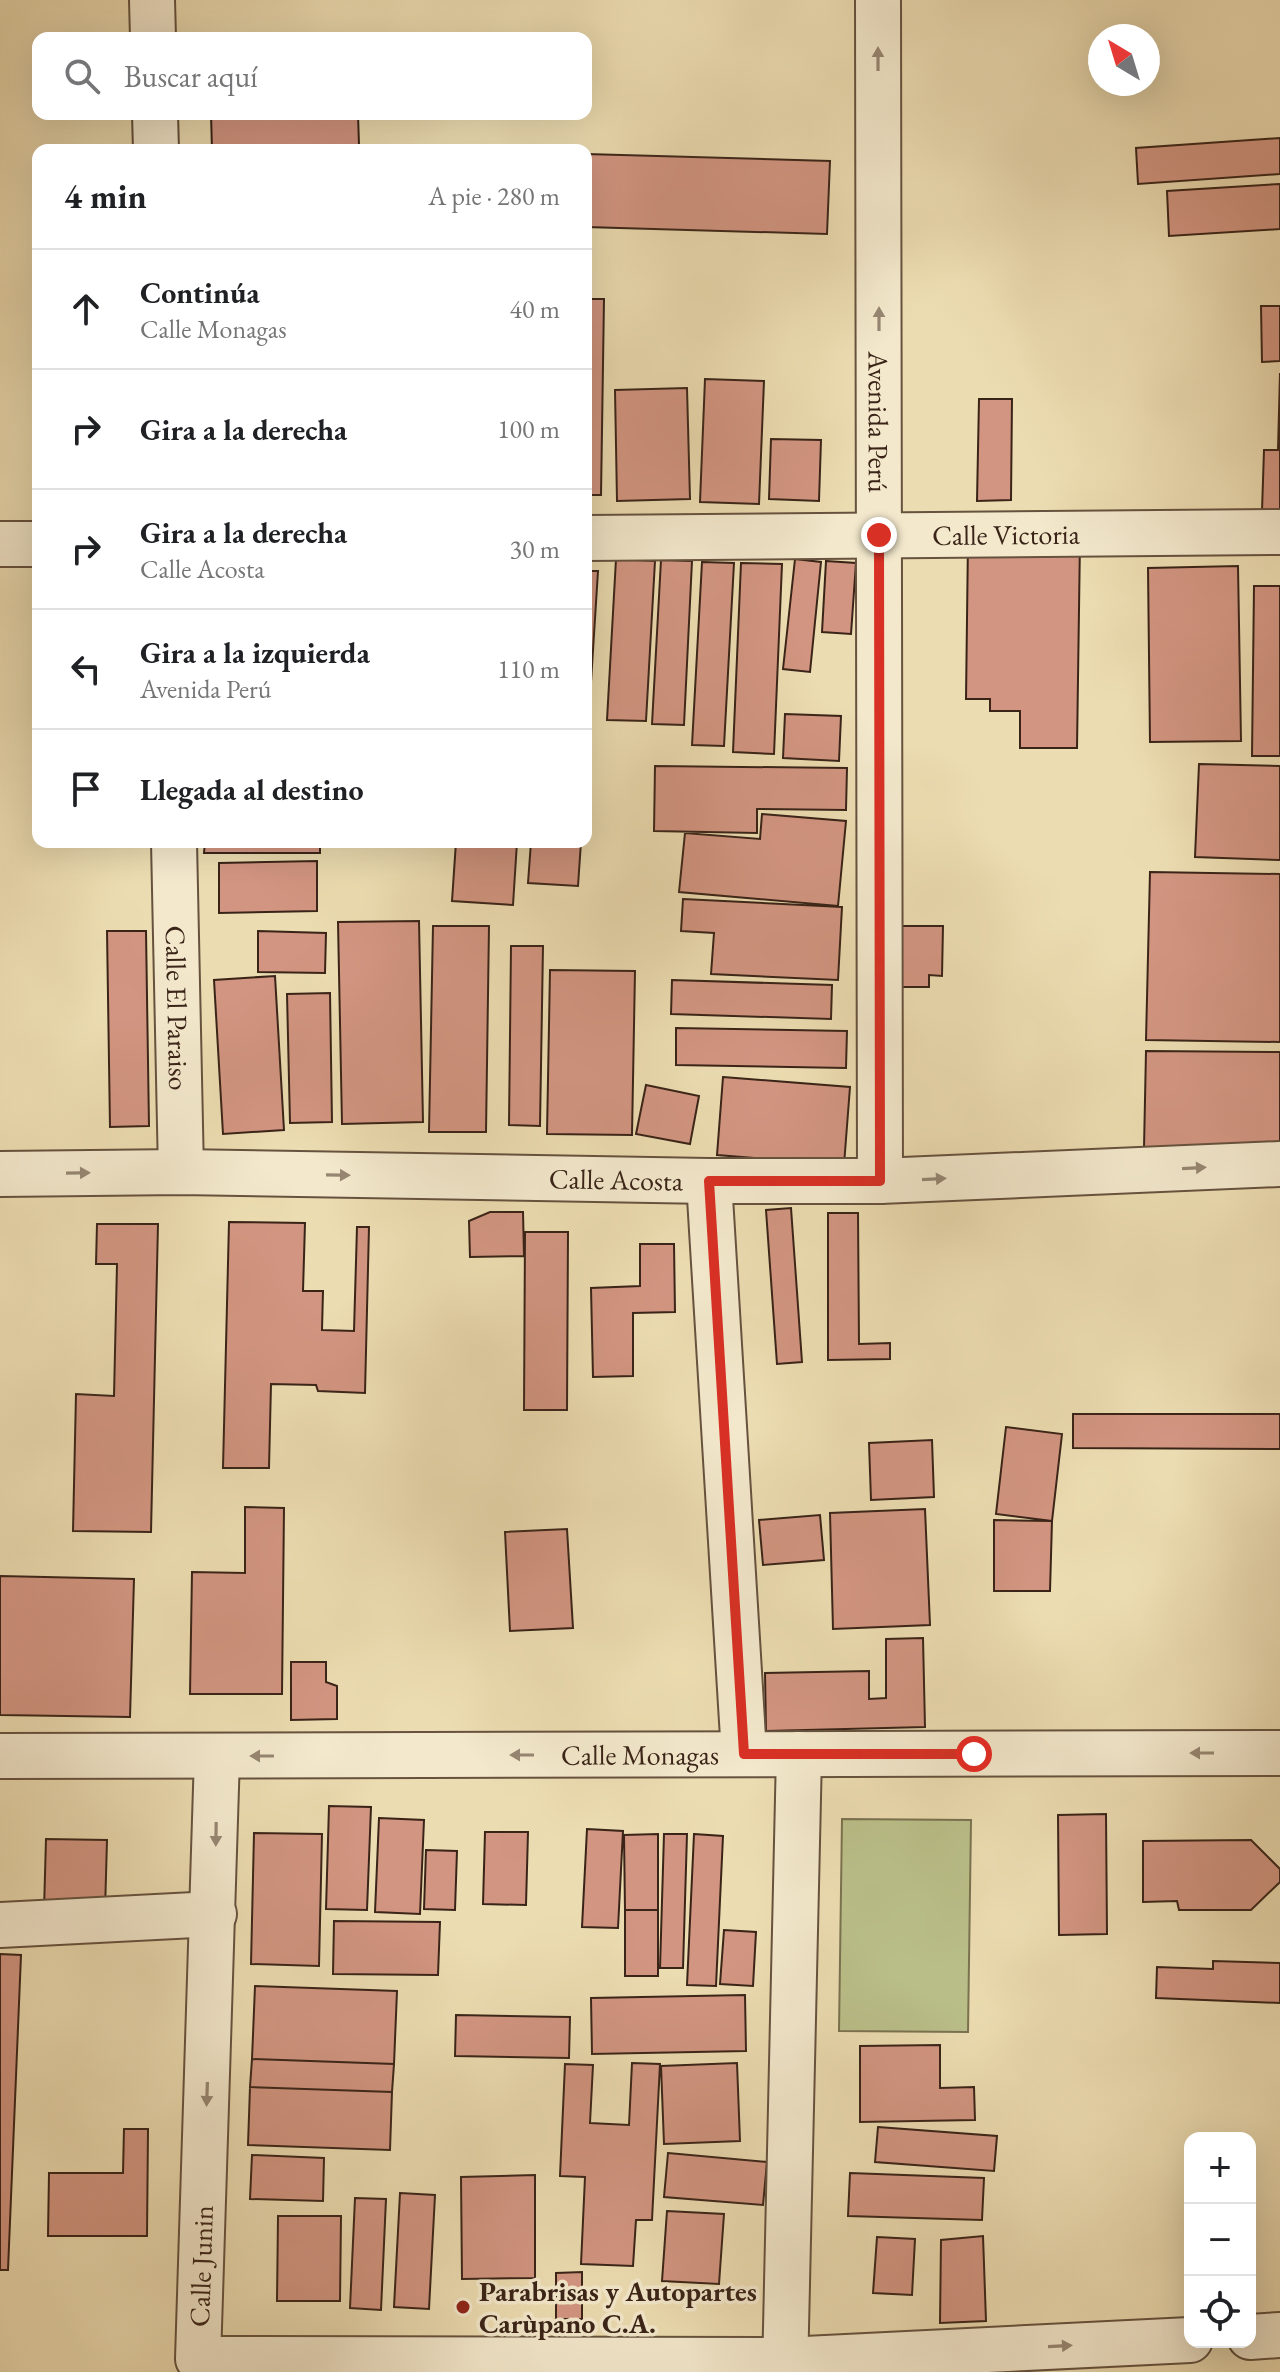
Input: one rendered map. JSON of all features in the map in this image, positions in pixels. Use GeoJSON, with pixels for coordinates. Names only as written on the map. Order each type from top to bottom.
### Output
{"type":"FeatureCollection","features":[{"type":"Feature","properties":{"kind":"street"},"geometry":{"type":"LineString","coordinates":[[152,0],[153,32]]}},
{"type":"Feature","properties":{"kind":"street","name":"Avenida Perú"},"geometry":{"type":"LineString","coordinates":[[878,0],[880,1181]]}},
{"type":"Feature","properties":{"kind":"street"},"geometry":{"type":"LineString","coordinates":[[155,120],[156,144]]}},
{"type":"Feature","properties":{"kind":"street","name":"Calle Victoria"},"geometry":{"type":"LineString","coordinates":[[592,538],[1280,532]]}},
{"type":"Feature","properties":{"kind":"street"},"geometry":{"type":"LineString","coordinates":[[0,544],[32,544]]}},
{"type":"Feature","properties":{"kind":"street","name":"Calle El Paraiso"},"geometry":{"type":"LineString","coordinates":[[174,848],[181,1172]]}},
{"type":"Feature","properties":{"kind":"street","name":"Calle Acosta"},"geometry":{"type":"LineString","coordinates":[[0,1174],[181,1172],[880,1181],[1280,1164]]}},
{"type":"Feature","properties":{"kind":"street"},"geometry":{"type":"LineString","coordinates":[[709,1181],[744,1754]]}},
{"type":"Feature","properties":{"kind":"street","name":"Calle Monagas"},"geometry":{"type":"LineString","coordinates":[[0,1756],[1280,1753]]}},
{"type":"Feature","properties":{"kind":"street"},"geometry":{"type":"LineString","coordinates":[[785,2366],[799,1754]]}},
{"type":"Feature","properties":{"kind":"street","name":"Calle Junin"},"geometry":{"type":"LineString","coordinates":[[217,1756],[198,2359],[222,2365],[785,2366],[1184,2340]]}},
{"type":"Feature","properties":{"kind":"street"},"geometry":{"type":"LineString","coordinates":[[0,1925],[214,1914]]}},
{"type":"Feature","properties":{"kind":"street"},"geometry":{"type":"LineString","coordinates":[[1256,2337],[1280,2335]]}},
{"type":"Feature","properties":{"kind":"green space"},"geometry":{"type":"Polygon","coordinates":[[[842,1819],[971,1820],[968,2032],[839,2031],[842,1819]]]}},
{"type":"Feature","properties":{"kind":"building"},"geometry":{"type":"Polygon","coordinates":[[[211,120],[358,120],[359,144],[212,144],[211,120]]]}},
{"type":"Feature","properties":{"kind":"building"},"geometry":{"type":"Polygon","coordinates":[[[1280,138],[1280,174],[1138,184],[1136,148],[1280,138]]]}},
{"type":"Feature","properties":{"kind":"building"},"geometry":{"type":"Polygon","coordinates":[[[592,154],[830,161],[827,234],[592,227],[592,154]]]}},
{"type":"Feature","properties":{"kind":"building"},"geometry":{"type":"Polygon","coordinates":[[[1280,184],[1280,229],[1169,236],[1167,191],[1280,184]]]}},
{"type":"Feature","properties":{"kind":"building"},"geometry":{"type":"Polygon","coordinates":[[[592,299],[604,299],[601,495],[592,495],[592,299]]]}},
{"type":"Feature","properties":{"kind":"building"},"geometry":{"type":"Polygon","coordinates":[[[1261,306],[1280,306],[1280,361],[1262,362],[1261,306]]]}},
{"type":"Feature","properties":{"kind":"building"},"geometry":{"type":"Polygon","coordinates":[[[1280,373],[1280,511],[1262,511],[1264,450],[1278,450],[1280,373]]]}},
{"type":"Feature","properties":{"kind":"building"},"geometry":{"type":"Polygon","coordinates":[[[705,379],[764,381],[759,504],[700,502],[705,379]]]}},
{"type":"Feature","properties":{"kind":"building"},"geometry":{"type":"Polygon","coordinates":[[[687,388],[690,499],[617,501],[615,390],[687,388]]]}},
{"type":"Feature","properties":{"kind":"building"},"geometry":{"type":"Polygon","coordinates":[[[979,399],[1012,399],[1011,500],[977,501],[979,399]]]}},
{"type":"Feature","properties":{"kind":"building"},"geometry":{"type":"Polygon","coordinates":[[[771,439],[821,440],[819,501],[769,499],[771,439]]]}},
{"type":"Feature","properties":{"kind":"building"},"geometry":{"type":"Polygon","coordinates":[[[968,540],[1080,540],[1077,748],[1020,748],[1020,711],[990,711],[990,699],[966,699],[968,540]]]}},
{"type":"Feature","properties":{"kind":"building"},"geometry":{"type":"Polygon","coordinates":[[[616,559],[655,561],[646,721],[607,720],[616,559]]]}},
{"type":"Feature","properties":{"kind":"building"},"geometry":{"type":"Polygon","coordinates":[[[795,559],[821,562],[810,672],[783,669],[795,559]]]}},
{"type":"Feature","properties":{"kind":"building"},"geometry":{"type":"Polygon","coordinates":[[[661,560],[692,561],[684,725],[652,724],[661,560]]]}},
{"type":"Feature","properties":{"kind":"building"},"geometry":{"type":"Polygon","coordinates":[[[826,561],[856,563],[851,634],[822,632],[826,561]]]}},
{"type":"Feature","properties":{"kind":"building"},"geometry":{"type":"Polygon","coordinates":[[[702,562],[734,563],[724,746],[692,745],[702,562]]]}},
{"type":"Feature","properties":{"kind":"building"},"geometry":{"type":"Polygon","coordinates":[[[741,563],[782,564],[774,754],[733,752],[741,563]]]}},
{"type":"Feature","properties":{"kind":"building"},"geometry":{"type":"Polygon","coordinates":[[[1238,566],[1241,741],[1150,742],[1148,568],[1238,566]]]}},
{"type":"Feature","properties":{"kind":"building"},"geometry":{"type":"Polygon","coordinates":[[[592,571],[598,571],[592,666],[592,571]]]}},
{"type":"Feature","properties":{"kind":"building"},"geometry":{"type":"Polygon","coordinates":[[[1254,586],[1280,586],[1280,756],[1252,756],[1254,586]]]}},
{"type":"Feature","properties":{"kind":"building"},"geometry":{"type":"Polygon","coordinates":[[[785,714],[841,716],[839,761],[783,758],[785,714]]]}},
{"type":"Feature","properties":{"kind":"building"},"geometry":{"type":"Polygon","coordinates":[[[1199,764],[1280,766],[1280,860],[1195,857],[1199,764]]]}},
{"type":"Feature","properties":{"kind":"building"},"geometry":{"type":"Polygon","coordinates":[[[655,766],[847,768],[846,810],[757,809],[757,833],[654,831],[655,766]]]}},
{"type":"Feature","properties":{"kind":"building"},"geometry":{"type":"Polygon","coordinates":[[[762,814],[846,821],[838,906],[679,892],[685,833],[760,839],[762,814]]]}},
{"type":"Feature","properties":{"kind":"building"},"geometry":{"type":"Polygon","coordinates":[[[204,848],[320,848],[320,853],[204,853],[204,848]]]}},
{"type":"Feature","properties":{"kind":"building"},"geometry":{"type":"Polygon","coordinates":[[[456,848],[517,848],[513,905],[452,901],[456,848]]]}},
{"type":"Feature","properties":{"kind":"building"},"geometry":{"type":"Polygon","coordinates":[[[531,848],[581,848],[578,886],[528,883],[531,848]]]}},
{"type":"Feature","properties":{"kind":"building"},"geometry":{"type":"Polygon","coordinates":[[[317,861],[317,911],[219,913],[219,863],[317,861]]]}},
{"type":"Feature","properties":{"kind":"building"},"geometry":{"type":"Polygon","coordinates":[[[1150,872],[1280,874],[1280,1042],[1146,1040],[1150,872]]]}},
{"type":"Feature","properties":{"kind":"building"},"geometry":{"type":"Polygon","coordinates":[[[683,899],[842,907],[838,980],[711,974],[714,933],[681,931],[683,899]]]}},
{"type":"Feature","properties":{"kind":"building"},"geometry":{"type":"Polygon","coordinates":[[[419,921],[423,1122],[342,1124],[338,922],[419,921]]]}},
{"type":"Feature","properties":{"kind":"building"},"geometry":{"type":"Polygon","coordinates":[[[433,926],[489,926],[486,1132],[429,1132],[433,926]]]}},
{"type":"Feature","properties":{"kind":"building"},"geometry":{"type":"Polygon","coordinates":[[[888,926],[943,926],[942,976],[929,975],[929,987],[886,987],[888,926]]]}},
{"type":"Feature","properties":{"kind":"building"},"geometry":{"type":"Polygon","coordinates":[[[107,931],[146,931],[149,1126],[110,1127],[107,931]]]}},
{"type":"Feature","properties":{"kind":"building"},"geometry":{"type":"Polygon","coordinates":[[[258,931],[326,933],[325,973],[258,972],[258,931]]]}},
{"type":"Feature","properties":{"kind":"building"},"geometry":{"type":"Polygon","coordinates":[[[511,946],[543,946],[540,1126],[509,1125],[511,946]]]}},
{"type":"Feature","properties":{"kind":"building"},"geometry":{"type":"Polygon","coordinates":[[[550,970],[635,971],[632,1135],[547,1134],[550,970]]]}},
{"type":"Feature","properties":{"kind":"building"},"geometry":{"type":"Polygon","coordinates":[[[275,976],[284,1130],[223,1134],[214,980],[275,976]]]}},
{"type":"Feature","properties":{"kind":"building"},"geometry":{"type":"Polygon","coordinates":[[[672,980],[832,985],[831,1019],[671,1014],[672,980]]]}},
{"type":"Feature","properties":{"kind":"building"},"geometry":{"type":"Polygon","coordinates":[[[330,993],[332,1122],[290,1123],[287,994],[330,993]]]}},
{"type":"Feature","properties":{"kind":"building"},"geometry":{"type":"Polygon","coordinates":[[[676,1028],[847,1031],[846,1068],[676,1065],[676,1028]]]}},
{"type":"Feature","properties":{"kind":"building"},"geometry":{"type":"Polygon","coordinates":[[[1146,1051],[1280,1052],[1280,1150],[1144,1148],[1146,1051]]]}},
{"type":"Feature","properties":{"kind":"building"},"geometry":{"type":"Polygon","coordinates":[[[723,1077],[850,1087],[844,1165],[717,1155],[723,1077]]]}},
{"type":"Feature","properties":{"kind":"building"},"geometry":{"type":"Polygon","coordinates":[[[646,1085],[699,1096],[690,1144],[636,1134],[646,1085]]]}},
{"type":"Feature","properties":{"kind":"building"},"geometry":{"type":"Polygon","coordinates":[[[791,1208],[802,1362],[777,1364],[766,1210],[791,1208]]]}},
{"type":"Feature","properties":{"kind":"building"},"geometry":{"type":"Polygon","coordinates":[[[490,1212],[523,1212],[524,1256],[470,1257],[469,1221],[490,1212]]]}},
{"type":"Feature","properties":{"kind":"building"},"geometry":{"type":"Polygon","coordinates":[[[828,1213],[858,1213],[859,1344],[890,1343],[890,1359],[828,1360],[828,1213]]]}},
{"type":"Feature","properties":{"kind":"building"},"geometry":{"type":"Polygon","coordinates":[[[229,1222],[305,1223],[303,1291],[323,1291],[322,1330],[354,1331],[357,1227],[369,1227],[365,1393],[318,1391],[316,1385],[271,1384],[269,1468],[223,1468],[229,1222]]]}},
{"type":"Feature","properties":{"kind":"building"},"geometry":{"type":"Polygon","coordinates":[[[97,1224],[158,1224],[151,1532],[73,1531],[76,1394],[114,1396],[117,1264],[96,1264],[97,1224]]]}},
{"type":"Feature","properties":{"kind":"building"},"geometry":{"type":"Polygon","coordinates":[[[525,1232],[568,1232],[567,1410],[524,1410],[525,1232]]]}},
{"type":"Feature","properties":{"kind":"building"},"geometry":{"type":"Polygon","coordinates":[[[640,1244],[674,1244],[675,1312],[633,1313],[633,1376],[593,1377],[591,1288],[640,1286],[640,1244]]]}},
{"type":"Feature","properties":{"kind":"building"},"geometry":{"type":"Polygon","coordinates":[[[1073,1414],[1280,1414],[1280,1449],[1073,1448],[1073,1414]]]}},
{"type":"Feature","properties":{"kind":"building"},"geometry":{"type":"Polygon","coordinates":[[[1006,1427],[1062,1434],[1052,1521],[996,1514],[1006,1427]]]}},
{"type":"Feature","properties":{"kind":"building"},"geometry":{"type":"Polygon","coordinates":[[[932,1440],[934,1497],[871,1500],[869,1443],[932,1440]]]}},
{"type":"Feature","properties":{"kind":"building"},"geometry":{"type":"Polygon","coordinates":[[[245,1507],[284,1508],[282,1694],[190,1694],[192,1572],[245,1573],[245,1507]]]}},
{"type":"Feature","properties":{"kind":"building"},"geometry":{"type":"Polygon","coordinates":[[[925,1509],[930,1625],[833,1629],[830,1513],[925,1509]]]}},
{"type":"Feature","properties":{"kind":"building"},"geometry":{"type":"Polygon","coordinates":[[[820,1515],[824,1560],[763,1565],[759,1520],[820,1515]]]}},
{"type":"Feature","properties":{"kind":"building"},"geometry":{"type":"Polygon","coordinates":[[[994,1520],[1052,1521],[1050,1591],[994,1591],[994,1520]]]}},
{"type":"Feature","properties":{"kind":"building"},"geometry":{"type":"Polygon","coordinates":[[[567,1529],[573,1628],[510,1631],[505,1532],[567,1529]]]}},
{"type":"Feature","properties":{"kind":"building"},"geometry":{"type":"Polygon","coordinates":[[[0,1576],[134,1579],[130,1717],[0,1715],[0,1576]]]}},
{"type":"Feature","properties":{"kind":"building"},"geometry":{"type":"Polygon","coordinates":[[[923,1638],[925,1727],[766,1731],[765,1673],[869,1671],[869,1699],[886,1698],[886,1639],[923,1638]]]}},
{"type":"Feature","properties":{"kind":"building"},"geometry":{"type":"Polygon","coordinates":[[[291,1662],[326,1662],[326,1682],[337,1686],[337,1719],[291,1720],[291,1662]]]}},
{"type":"Feature","properties":{"kind":"building"},"geometry":{"type":"Polygon","coordinates":[[[329,1806],[371,1807],[367,1910],[326,1909],[329,1806]]]}},
{"type":"Feature","properties":{"kind":"building"},"geometry":{"type":"Polygon","coordinates":[[[1106,1814],[1107,1934],[1059,1935],[1058,1815],[1106,1814]]]}},
{"type":"Feature","properties":{"kind":"building"},"geometry":{"type":"Polygon","coordinates":[[[379,1818],[424,1820],[420,1914],[375,1912],[379,1818]]]}},
{"type":"Feature","properties":{"kind":"building"},"geometry":{"type":"Polygon","coordinates":[[[587,1829],[623,1831],[618,1928],[582,1927],[587,1829]]]}},
{"type":"Feature","properties":{"kind":"building"},"geometry":{"type":"Polygon","coordinates":[[[485,1832],[528,1832],[526,1905],[483,1904],[485,1832]]]}},
{"type":"Feature","properties":{"kind":"building"},"geometry":{"type":"Polygon","coordinates":[[[254,1833],[322,1834],[319,1966],[251,1964],[254,1833]]]}},
{"type":"Feature","properties":{"kind":"building"},"geometry":{"type":"Polygon","coordinates":[[[658,1834],[658,1910],[625,1910],[624,1835],[658,1834]]]}},
{"type":"Feature","properties":{"kind":"building"},"geometry":{"type":"Polygon","coordinates":[[[664,1834],[687,1834],[683,1968],[660,1968],[664,1834]]]}},
{"type":"Feature","properties":{"kind":"building"},"geometry":{"type":"Polygon","coordinates":[[[694,1834],[723,1836],[716,1986],[687,1985],[694,1834]]]}},
{"type":"Feature","properties":{"kind":"building"},"geometry":{"type":"Polygon","coordinates":[[[46,1839],[107,1840],[105,1911],[44,1910],[46,1839]]]}},
{"type":"Feature","properties":{"kind":"building"},"geometry":{"type":"Polygon","coordinates":[[[1251,1840],[1280,1869],[1280,1882],[1251,1910],[1179,1910],[1177,1901],[1143,1902],[1143,1841],[1251,1840]]]}},
{"type":"Feature","properties":{"kind":"building"},"geometry":{"type":"Polygon","coordinates":[[[426,1850],[457,1851],[455,1910],[424,1909],[426,1850]]]}},
{"type":"Feature","properties":{"kind":"building"},"geometry":{"type":"Polygon","coordinates":[[[625,1910],[658,1910],[658,1976],[625,1976],[625,1910]]]}},
{"type":"Feature","properties":{"kind":"building"},"geometry":{"type":"Polygon","coordinates":[[[334,1921],[440,1922],[438,1975],[333,1974],[334,1921]]]}},
{"type":"Feature","properties":{"kind":"building"},"geometry":{"type":"Polygon","coordinates":[[[724,1930],[756,1932],[753,1986],[720,1984],[724,1930]]]}},
{"type":"Feature","properties":{"kind":"building"},"geometry":{"type":"Polygon","coordinates":[[[0,1954],[21,1955],[8,2270],[0,2270],[0,1954]]]}},
{"type":"Feature","properties":{"kind":"building"},"geometry":{"type":"Polygon","coordinates":[[[1213,1961],[1280,1963],[1280,2003],[1156,1998],[1157,1967],[1213,1969],[1213,1961]]]}},
{"type":"Feature","properties":{"kind":"building"},"geometry":{"type":"Polygon","coordinates":[[[255,1986],[397,1991],[394,2064],[252,2059],[255,1986]]]}},
{"type":"Feature","properties":{"kind":"building"},"geometry":{"type":"Polygon","coordinates":[[[745,1995],[746,2051],[592,2054],[591,1998],[745,1995]]]}},
{"type":"Feature","properties":{"kind":"building"},"geometry":{"type":"Polygon","coordinates":[[[456,2015],[570,2017],[569,2058],[455,2056],[456,2015]]]}},
{"type":"Feature","properties":{"kind":"building"},"geometry":{"type":"Polygon","coordinates":[[[940,2045],[940,2088],[974,2087],[975,2120],[860,2122],[860,2046],[940,2045]]]}},
{"type":"Feature","properties":{"kind":"building"},"geometry":{"type":"Polygon","coordinates":[[[252,2059],[394,2064],[392,2092],[250,2087],[252,2059]]]}},
{"type":"Feature","properties":{"kind":"building"},"geometry":{"type":"Polygon","coordinates":[[[632,2063],[660,2064],[652,2220],[636,2220],[633,2266],[581,2264],[585,2177],[560,2176],[565,2064],[593,2065],[590,2123],[629,2125],[632,2063]]]}},
{"type":"Feature","properties":{"kind":"building"},"geometry":{"type":"Polygon","coordinates":[[[737,2063],[740,2141],[664,2144],[661,2066],[737,2063]]]}},
{"type":"Feature","properties":{"kind":"building"},"geometry":{"type":"Polygon","coordinates":[[[250,2087],[392,2092],[390,2150],[248,2145],[250,2087]]]}},
{"type":"Feature","properties":{"kind":"building"},"geometry":{"type":"Polygon","coordinates":[[[878,2127],[997,2136],[994,2171],[875,2162],[878,2127]]]}},
{"type":"Feature","properties":{"kind":"building"},"geometry":{"type":"Polygon","coordinates":[[[124,2129],[148,2129],[147,2236],[48,2236],[49,2173],[123,2173],[124,2129]]]}},
{"type":"Feature","properties":{"kind":"building"},"geometry":{"type":"Polygon","coordinates":[[[668,2153],[767,2162],[763,2205],[664,2197],[668,2153]]]}},
{"type":"Feature","properties":{"kind":"building"},"geometry":{"type":"Polygon","coordinates":[[[252,2155],[324,2158],[323,2201],[250,2199],[252,2155]]]}},
{"type":"Feature","properties":{"kind":"building"},"geometry":{"type":"Polygon","coordinates":[[[850,2173],[984,2178],[982,2220],[848,2216],[850,2173]]]}},
{"type":"Feature","properties":{"kind":"building"},"geometry":{"type":"Polygon","coordinates":[[[535,2175],[535,2278],[462,2279],[461,2177],[535,2175]]]}},
{"type":"Feature","properties":{"kind":"building"},"geometry":{"type":"Polygon","coordinates":[[[400,2193],[435,2195],[429,2309],[394,2307],[400,2193]]]}},
{"type":"Feature","properties":{"kind":"building"},"geometry":{"type":"Polygon","coordinates":[[[355,2198],[386,2199],[381,2310],[350,2308],[355,2198]]]}},
{"type":"Feature","properties":{"kind":"building"},"geometry":{"type":"Polygon","coordinates":[[[667,2211],[724,2214],[719,2284],[662,2281],[667,2211]]]}},
{"type":"Feature","properties":{"kind":"building"},"geometry":{"type":"Polygon","coordinates":[[[278,2216],[341,2216],[340,2301],[277,2301],[278,2216]]]}},
{"type":"Feature","properties":{"kind":"building"},"geometry":{"type":"Polygon","coordinates":[[[983,2236],[986,2321],[940,2323],[941,2240],[983,2236]]]}},
{"type":"Feature","properties":{"kind":"building"},"geometry":{"type":"Polygon","coordinates":[[[877,2237],[915,2239],[912,2295],[873,2293],[877,2237]]]}},
{"type":"Feature","properties":{"kind":"building"},"geometry":{"type":"Polygon","coordinates":[[[582,2272],[582,2319],[556,2319],[556,2273],[582,2272]]]}},
{"type":"Feature","properties":{"kind":"place","name":"Parabrisas y Autopartes Carùpano C.A."},"geometry":{"type":"Point","coordinates":[463,2307]}},
{"type":"Feature","properties":{"kind":"route"},"geometry":{"type":"LineString","coordinates":[[879,535],[880,1181],[709,1181],[744,1754],[974,1754]]}}]}
